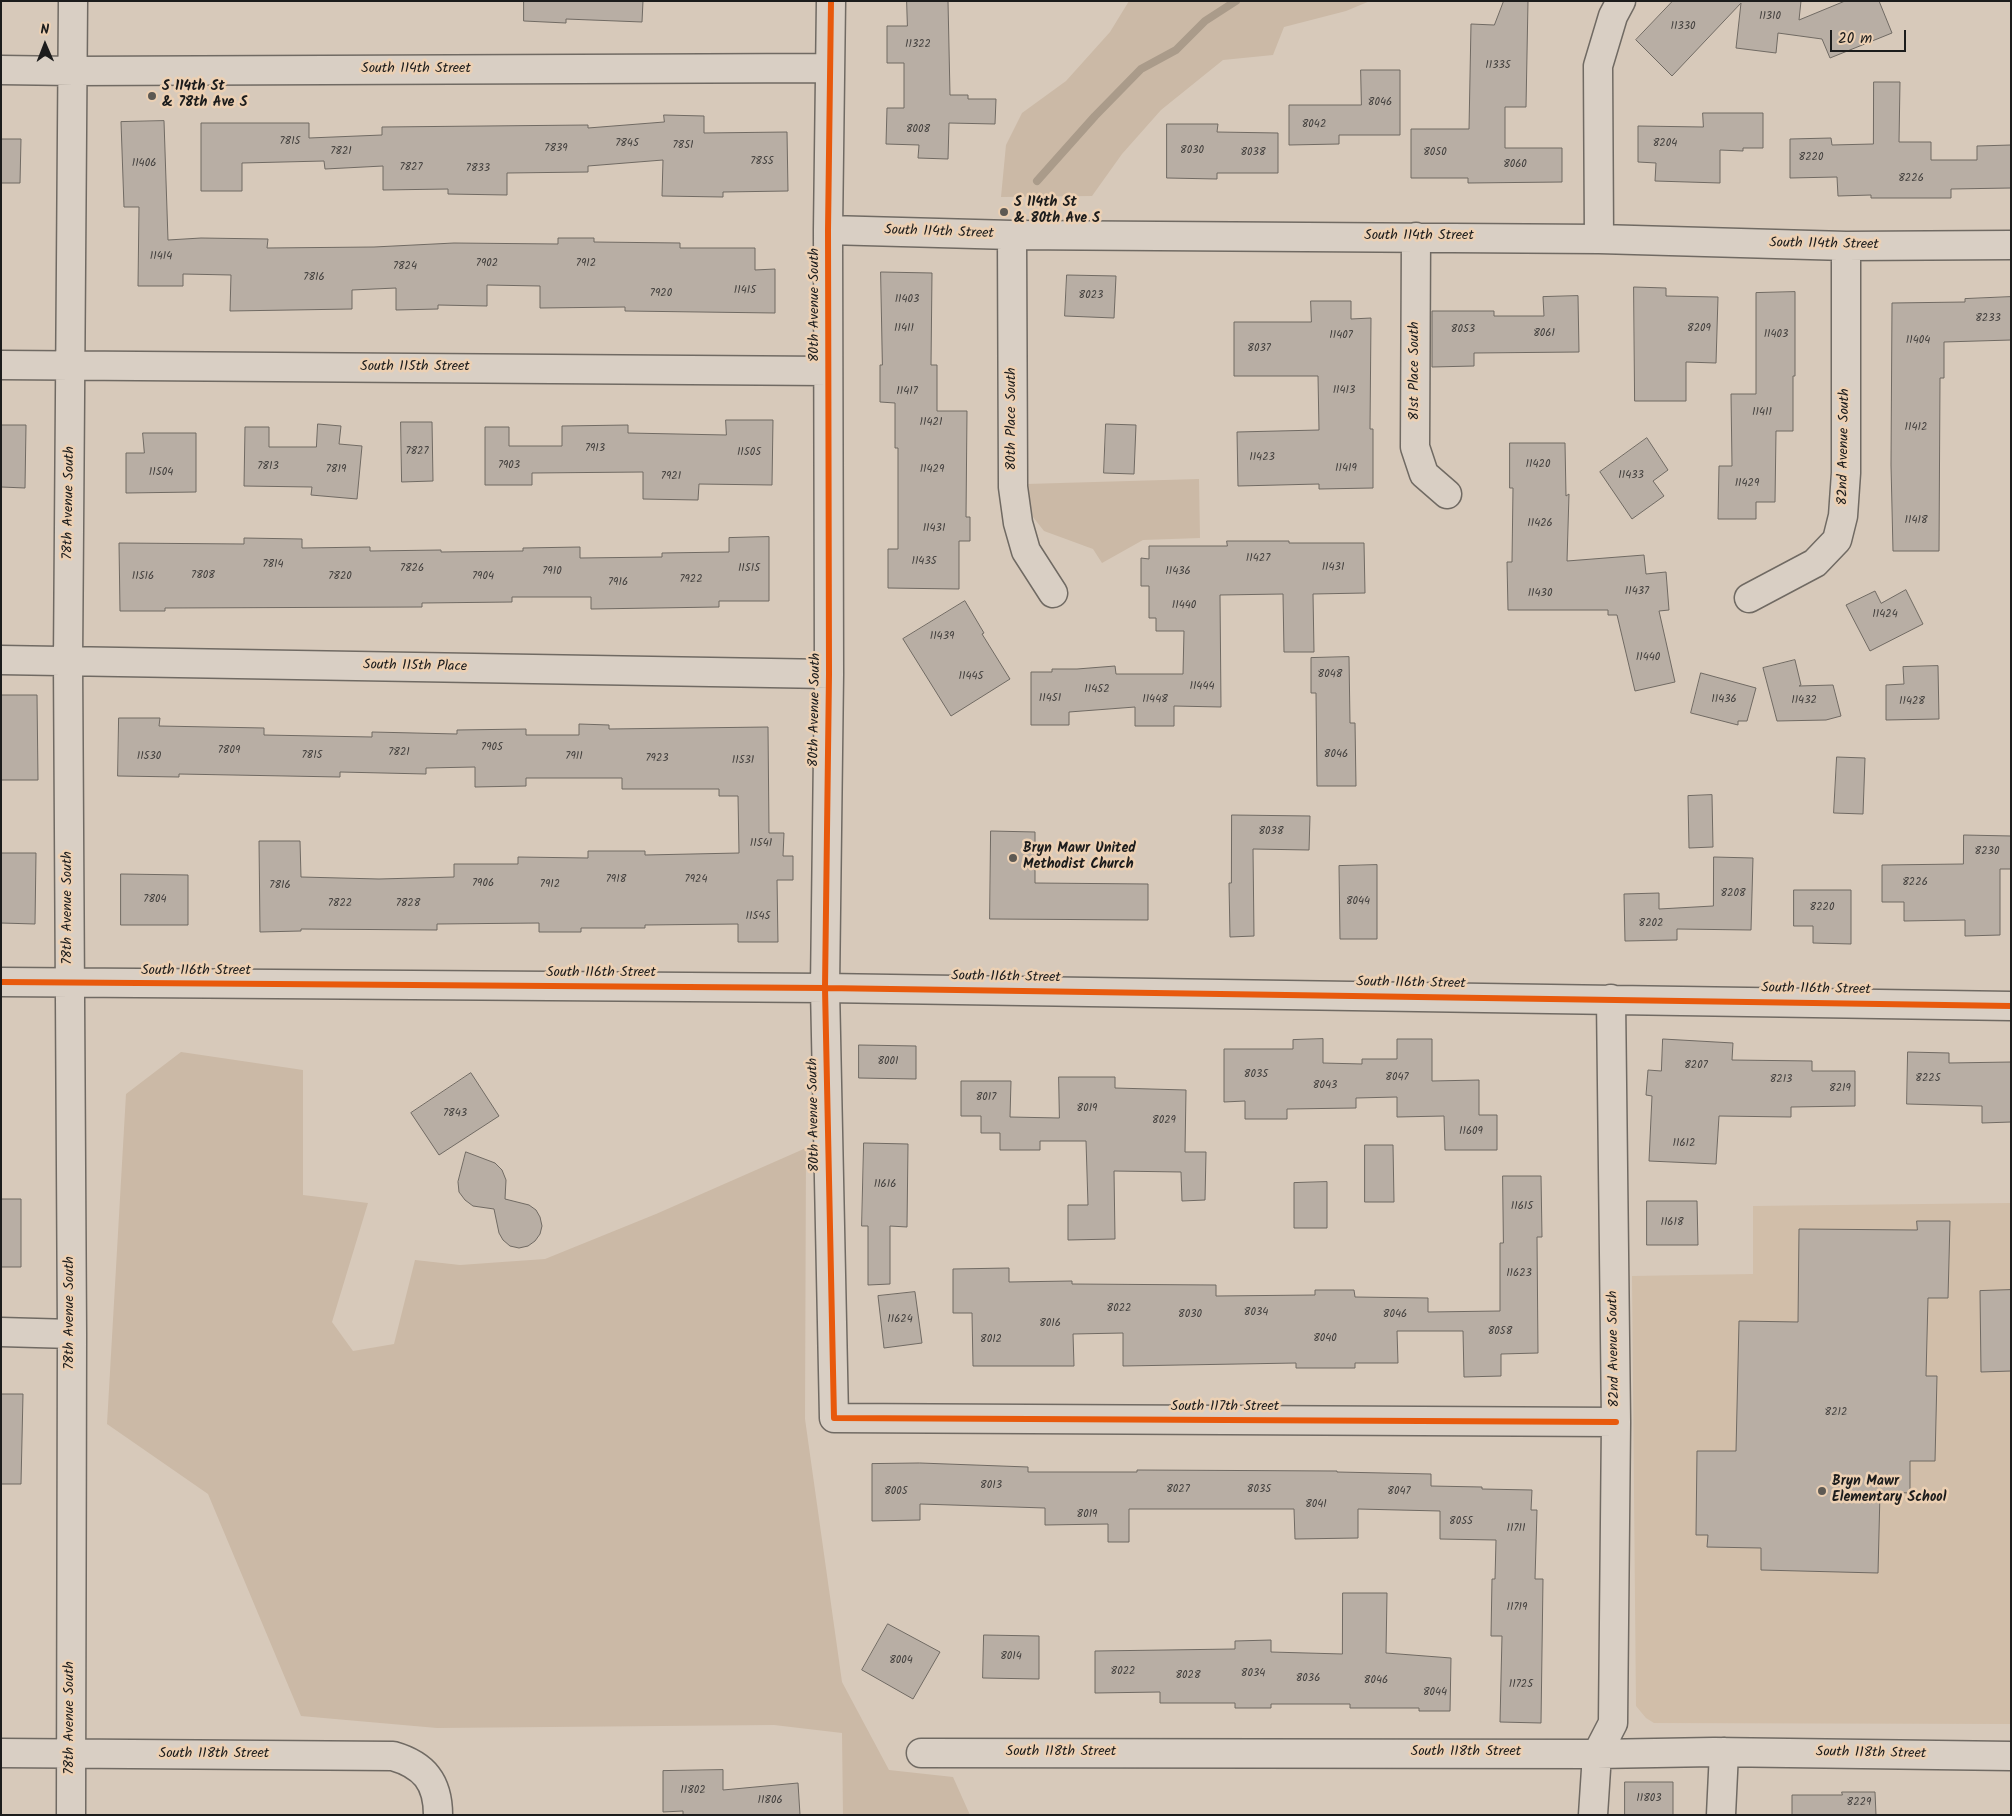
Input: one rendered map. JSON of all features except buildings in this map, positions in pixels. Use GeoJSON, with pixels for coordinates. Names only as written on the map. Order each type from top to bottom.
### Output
{"type":"FeatureCollection","features":[{"type":"Feature","properties":{"kind":"street","name":"78th Avenue South"},"geometry":{"type":"LineString","coordinates":[[71,1815],[72,1334],[68,661],[74,72],[73,1]]}},
{"type":"Feature","properties":{"kind":"street","name":"80th Avenue South"},"geometry":{"type":"LineString","coordinates":[[831,1],[828,230],[829,674],[825,988],[834,1418]]}},
{"type":"Feature","properties":{"kind":"street"},"geometry":{"type":"LineString","coordinates":[[1599,239],[1598,66],[1613,16],[1621,1]]}},
{"type":"Feature","properties":{"kind":"street","name":"South 114th Street"},"geometry":{"type":"LineString","coordinates":[[1,70],[74,72],[830,68]]}},
{"type":"Feature","properties":{"kind":"street","name":"South 114th Street"},"geometry":{"type":"LineString","coordinates":[[828,230],[1012,235],[1599,239],[1846,246],[2011,245]]}},
{"type":"Feature","properties":{"kind":"street","name":"80th Place South"},"geometry":{"type":"LineString","coordinates":[[1012,235],[1013,487],[1018,523],[1026,551],[1053,593]]}},
{"type":"Feature","properties":{"kind":"street","name":"81st Place South"},"geometry":{"type":"LineString","coordinates":[[1416,237],[1415,447],[1424,474],[1447,494]]}},
{"type":"Feature","properties":{"kind":"street","name":"82nd Avenue South"},"geometry":{"type":"LineString","coordinates":[[1748,598],[1815,563],[1837,540],[1843,516],[1846,473],[1846,246]]}},
{"type":"Feature","properties":{"kind":"street","name":"South 115th Street"},"geometry":{"type":"LineString","coordinates":[[1,365],[828,371]]}},
{"type":"Feature","properties":{"kind":"street","name":"South 115th Place"},"geometry":{"type":"LineString","coordinates":[[1,660],[829,674]]}},
{"type":"Feature","properties":{"kind":"street","name":"South 116th Street"},"geometry":{"type":"LineString","coordinates":[[1,982],[69,984],[825,988],[2011,1006]]}},
{"type":"Feature","properties":{"kind":"street","name":"82nd Avenue South"},"geometry":{"type":"LineString","coordinates":[[1593,1815],[1597,1754],[1613,1723],[1616,1422],[1611,999]]}},
{"type":"Feature","properties":{"kind":"street"},"geometry":{"type":"LineString","coordinates":[[1,1332],[72,1334]]}},
{"type":"Feature","properties":{"kind":"street","name":"South 117th Street"},"geometry":{"type":"LineString","coordinates":[[834,1418],[1616,1422]]}},
{"type":"Feature","properties":{"kind":"street"},"geometry":{"type":"LineString","coordinates":[[1721,1815],[1724,1752]]}},
{"type":"Feature","properties":{"kind":"street","name":"South 118th Street"},"geometry":{"type":"LineString","coordinates":[[921,1753],[1597,1754],[1724,1752],[2011,1756]]}},
{"type":"Feature","properties":{"kind":"street","name":"South 118th Street"},"geometry":{"type":"LineString","coordinates":[[1,1753],[393,1756],[408,1760],[433,1783],[438,1802],[438,1815]]}},
{"type":"Feature","properties":{"kind":"shaded area"},"geometry":{"type":"Polygon","coordinates":[[[1129,1],[1370,1],[1346,11],[1284,27],[1273,55],[1223,60],[1161,110],[1122,154],[1092,196],[1001,197],[1006,145],[1022,113],[1066,81],[1110,32],[1129,1]]]}},
{"type":"Feature","properties":{"kind":"shaded area"},"geometry":{"type":"Polygon","coordinates":[[[1199,479],[1200,538],[1143,540],[1102,563],[1093,549],[1044,531],[1033,517],[1026,484],[1199,479]]]}},
{"type":"Feature","properties":{"kind":"shaded area"},"geometry":{"type":"Polygon","coordinates":[[[181,1052],[303,1070],[303,1195],[368,1203],[332,1322],[353,1351],[394,1344],[415,1260],[460,1265],[545,1259],[656,1214],[806,1148],[805,1419],[842,1682],[889,1770],[953,1777],[970,1815],[843,1815],[842,1733],[774,1725],[437,1728],[301,1716],[208,1494],[107,1424],[126,1094],[181,1052]]]}},
{"type":"Feature","properties":{"kind":"shaded area","name":"Bryn Mawr Elementary School"},"geometry":{"type":"Polygon","coordinates":[[[2011,1203],[2011,1724],[1654,1723],[1646,1718],[1636,1706],[1632,1276],[1753,1274],[1753,1206],[2011,1203]]]}},
{"type":"Feature","properties":{"kind":"waterway"},"geometry":{"type":"LineString","coordinates":[[1037,181],[1095,116],[1141,69],[1176,50],[1205,21],[1236,1]]}},
{"type":"Feature","properties":{"kind":"cycle path"},"geometry":{"type":"LineString","coordinates":[[831,1],[828,230],[829,674],[825,988],[834,1418],[1616,1422]]}},
{"type":"Feature","properties":{"kind":"cycle path"},"geometry":{"type":"LineString","coordinates":[[1,982],[825,988],[2011,1006]]}},
{"type":"Feature","properties":{"kind":"place","name":"S 114th St & 78th Ave S"},"geometry":{"type":"Point","coordinates":[152,96]}},
{"type":"Feature","properties":{"kind":"place","name":"S 114th St & 80th Ave S"},"geometry":{"type":"Point","coordinates":[1004,212]}},
{"type":"Feature","properties":{"kind":"place","name":"Bryn Mawr United Methodist Church"},"geometry":{"type":"Point","coordinates":[1013,858]}},
{"type":"Feature","properties":{"kind":"place","name":"Bryn Mawr Elementary School"},"geometry":{"type":"Point","coordinates":[1822,1491]}}]}
